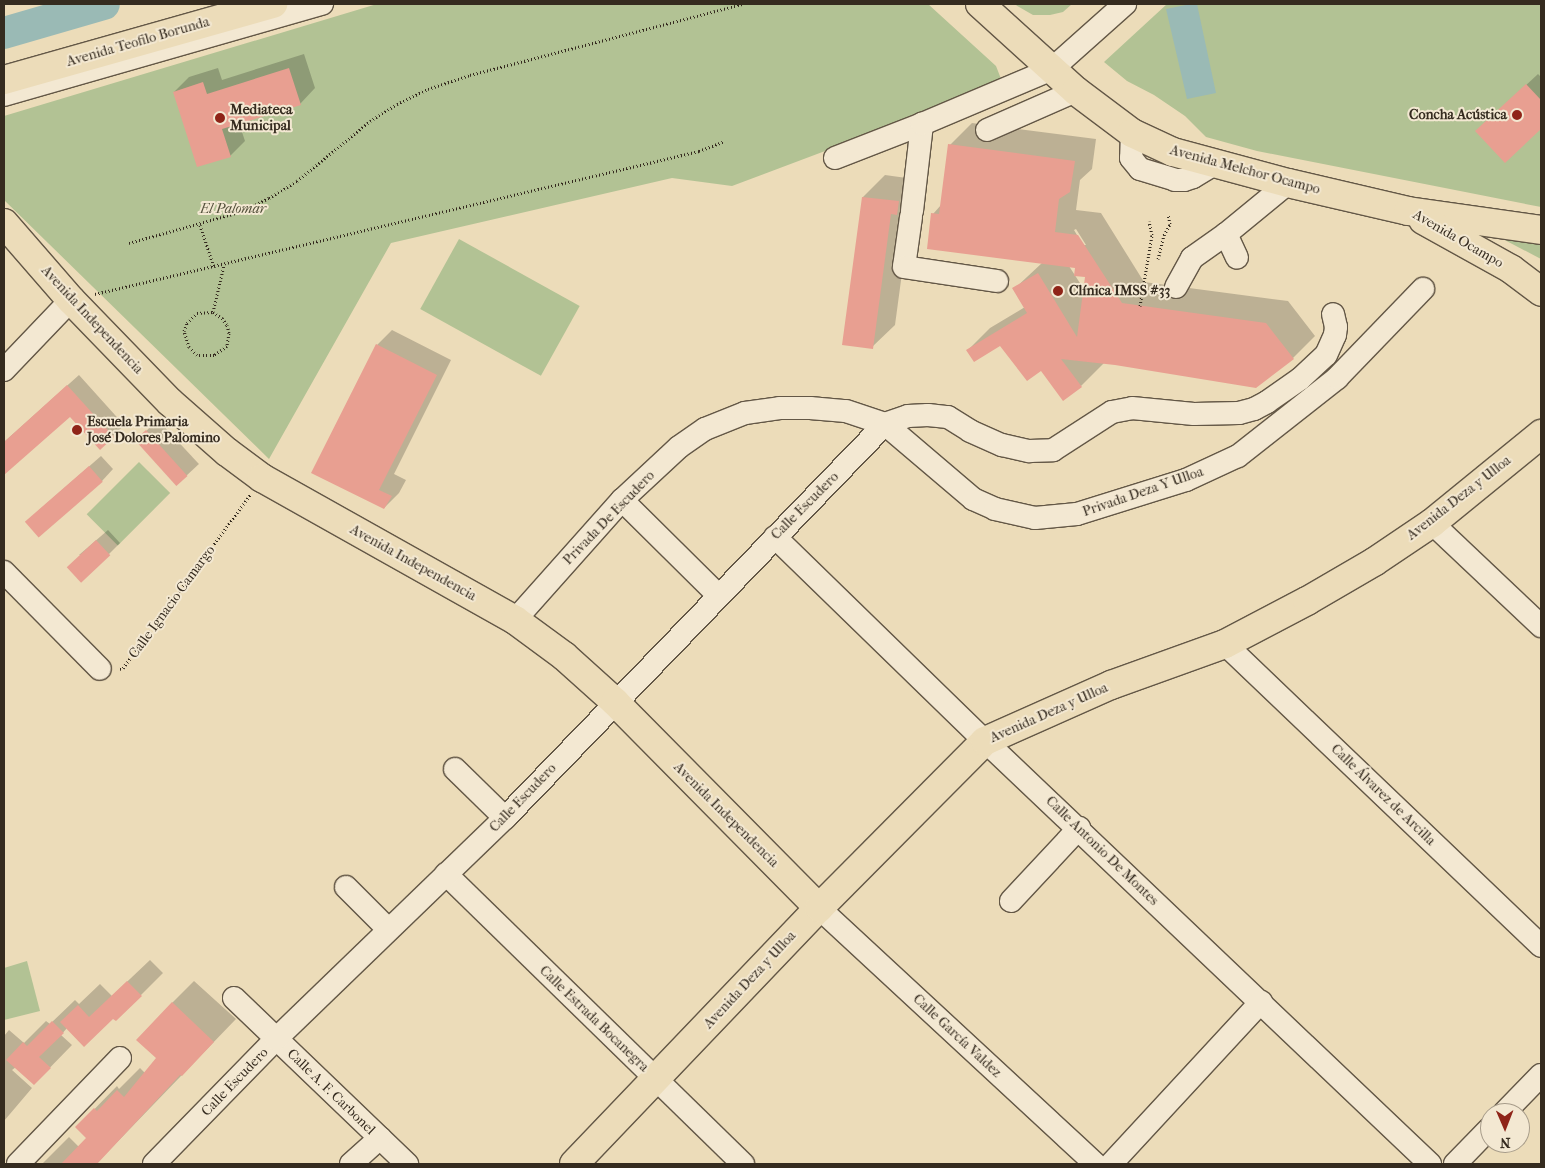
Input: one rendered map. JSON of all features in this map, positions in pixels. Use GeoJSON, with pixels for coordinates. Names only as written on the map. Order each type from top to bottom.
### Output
{"type":"FeatureCollection","features":[{"type":"Feature","properties":{"kind":"main road","name":"Avenida Teofilo Borunda"},"geometry":{"type":"LineString","coordinates":[[4,80],[273,4]]}},
{"type":"Feature","properties":{"kind":"main road","name":"Avenida Melchor Ocampo"},"geometry":{"type":"LineString","coordinates":[[980,4],[1076,91],[1132,133],[1173,152],[1288,183],[1408,211]]}},
{"type":"Feature","properties":{"kind":"main road","name":"Avenida Ocampo"},"geometry":{"type":"LineString","coordinates":[[1408,211],[1541,230]]}},
{"type":"Feature","properties":{"kind":"main road","name":"Avenida Ocampo"},"geometry":{"type":"LineString","coordinates":[[1408,211],[1511,269],[1541,292]]}},
{"type":"Feature","properties":{"kind":"main road","name":"Avenida Independencia"},"geometry":{"type":"LineString","coordinates":[[4,224],[71,300],[170,402],[227,452],[262,478],[515,620],[564,656],[615,702],[819,908]]}},
{"type":"Feature","properties":{"kind":"main road","name":"Avenida Deza y Ulloa"},"geometry":{"type":"LineString","coordinates":[[574,1164],[819,908],[985,741],[1111,685],[1225,644],[1307,601],[1374,562],[1432,523],[1541,434]]}},
{"type":"Feature","properties":{"kind":"street"},"geometry":{"type":"LineString","coordinates":[[4,95],[322,4]]}},
{"type":"Feature","properties":{"kind":"street"},"geometry":{"type":"LineString","coordinates":[[835,158],[922,124],[1052,69],[1126,4]]}},
{"type":"Feature","properties":{"kind":"street"},"geometry":{"type":"LineString","coordinates":[[988,130],[1076,91]]}},
{"type":"Feature","properties":{"kind":"street"},"geometry":{"type":"LineString","coordinates":[[922,124],[904,267],[997,281]]}},
{"type":"Feature","properties":{"kind":"street"},"geometry":{"type":"LineString","coordinates":[[1176,287],[1192,258],[1226,234],[1288,183]]}},
{"type":"Feature","properties":{"kind":"street"},"geometry":{"type":"LineString","coordinates":[[1226,234],[1237,258]]}},
{"type":"Feature","properties":{"kind":"street","name":"Privada Deza Y Ulloa"},"geometry":{"type":"LineString","coordinates":[[886,424],[973,499],[995,509],[1035,518],[1077,514],[1186,480],[1238,456],[1337,378],[1423,289]]}},
{"type":"Feature","properties":{"kind":"street"},"geometry":{"type":"LineString","coordinates":[[4,370],[71,300]]}},
{"type":"Feature","properties":{"kind":"street"},"geometry":{"type":"LineString","coordinates":[[886,424],[908,416],[928,415],[948,418],[970,431],[1002,445],[1029,451],[1053,450],[1075,437],[1094,422],[1118,410],[1132,408],[1222,415],[1254,410],[1300,378],[1326,355],[1332,345],[1336,327],[1333,314]]}},
{"type":"Feature","properties":{"kind":"street","name":"Privada De Escudero"},"geometry":{"type":"LineString","coordinates":[[515,620],[622,500],[679,447],[706,429],[745,413],[780,408],[846,411],[886,424]]}},
{"type":"Feature","properties":{"kind":"street","name":"Calle Escudero"},"geometry":{"type":"LineString","coordinates":[[154,1164],[276,1039],[504,818],[886,424]]}},
{"type":"Feature","properties":{"kind":"street"},"geometry":{"type":"LineString","coordinates":[[622,500],[718,596]]}},
{"type":"Feature","properties":{"kind":"street"},"geometry":{"type":"LineString","coordinates":[[1432,523],[1541,626]]}},
{"type":"Feature","properties":{"kind":"street","name":"Calle Antonio De Montes"},"geometry":{"type":"LineString","coordinates":[[775,537],[985,741],[1079,828],[1430,1164]]}},
{"type":"Feature","properties":{"kind":"street"},"geometry":{"type":"LineString","coordinates":[[4,572],[100,670]]}},
{"type":"Feature","properties":{"kind":"street","name":"Calle Álvarez de Arcilla"},"geometry":{"type":"LineString","coordinates":[[1225,644],[1541,946]]}},
{"type":"Feature","properties":{"kind":"street"},"geometry":{"type":"LineString","coordinates":[[456,769],[504,818]]}},
{"type":"Feature","properties":{"kind":"street"},"geometry":{"type":"LineString","coordinates":[[1011,902],[1079,828]]}},
{"type":"Feature","properties":{"kind":"street","name":"Calle Estrada Bocanegra"},"geometry":{"type":"LineString","coordinates":[[446,874],[743,1164]]}},
{"type":"Feature","properties":{"kind":"street"},"geometry":{"type":"LineString","coordinates":[[346,887],[388,930]]}},
{"type":"Feature","properties":{"kind":"street","name":"Calle García Valdez"},"geometry":{"type":"LineString","coordinates":[[819,908],[1095,1164]]}},
{"type":"Feature","properties":{"kind":"street","name":"Calle A. F. Carbonel"},"geometry":{"type":"LineString","coordinates":[[234,998],[407,1164]]}},
{"type":"Feature","properties":{"kind":"street"},"geometry":{"type":"LineString","coordinates":[[1111,1164],[1261,1002]]}},
{"type":"Feature","properties":{"kind":"street"},"geometry":{"type":"LineString","coordinates":[[18,1164],[120,1058]]}},
{"type":"Feature","properties":{"kind":"street"},"geometry":{"type":"LineString","coordinates":[[1513,1103],[1541,1074]]}},
{"type":"Feature","properties":{"kind":"street"},"geometry":{"type":"LineString","coordinates":[[351,1164],[380,1138]]}},
{"type":"Feature","properties":{"kind":"street"},"geometry":{"type":"LineString","coordinates":[[1455,1164],[1480,1138]]}},
{"type":"Feature","properties":{"kind":"path"},"geometry":{"type":"LineString","coordinates":[[129,243],[200,225],[244,211],[290,186],[370,121],[428,88],[470,75],[743,4]]}},
{"type":"Feature","properties":{"kind":"path"},"geometry":{"type":"LineString","coordinates":[[71,300],[689,154],[723,142]]}},
{"type":"Feature","properties":{"kind":"path"},"geometry":{"type":"LineString","coordinates":[[1158,259],[1164,235],[1170,224],[1168,214]]}},
{"type":"Feature","properties":{"kind":"path"},"geometry":{"type":"LineString","coordinates":[[1140,306],[1152,235],[1149,221]]}},
{"type":"Feature","properties":{"kind":"path"},"geometry":{"type":"LineString","coordinates":[[200,225],[214,267]]}},
{"type":"Feature","properties":{"kind":"path"},"geometry":{"type":"LineString","coordinates":[[214,312],[224,265]]}},
{"type":"Feature","properties":{"kind":"path"},"geometry":{"type":"LineString","coordinates":[[214,312],[227,325],[229,332],[227,346],[214,355],[197,355],[186,340],[186,324],[197,313],[214,312]]}},
{"type":"Feature","properties":{"kind":"path","name":"Calle Ignacio Camargo"},"geometry":{"type":"LineString","coordinates":[[100,670],[110,672],[123,668],[262,478]]}},
{"type":"Feature","properties":{"kind":"green space","name":"El Palomar"},"geometry":{"type":"Polygon","coordinates":[[[377,4],[928,4],[996,66],[1003,84],[732,186],[672,178],[391,243],[269,459],[4,200],[4,116],[377,4]]]}},
{"type":"Feature","properties":{"kind":"green space"},"geometry":{"type":"Polygon","coordinates":[[[1014,4],[1072,4],[1063,12],[1050,15],[1033,15],[1014,4]]]}},
{"type":"Feature","properties":{"kind":"green space"},"geometry":{"type":"Polygon","coordinates":[[[1167,4],[1541,4],[1541,207],[1257,151],[1206,137],[1185,116],[1154,95],[1127,81],[1104,62],[1167,4]]]}},
{"type":"Feature","properties":{"kind":"green space"},"geometry":{"type":"Polygon","coordinates":[[[1499,237],[1541,238],[1541,259],[1499,237]]]}},
{"type":"Feature","properties":{"kind":"green space"},"geometry":{"type":"Polygon","coordinates":[[[459,239],[580,306],[541,376],[420,309],[459,239]]]}},
{"type":"Feature","properties":{"kind":"green space"},"geometry":{"type":"Polygon","coordinates":[[[139,462],[170,493],[118,545],[87,514],[139,462]]]}},
{"type":"Feature","properties":{"kind":"green space"},"geometry":{"type":"Polygon","coordinates":[[[27,961],[40,1011],[4,1020],[4,968],[27,961]]]}},
{"type":"Feature","properties":{"kind":"water"},"geometry":{"type":"Polygon","coordinates":[[[1197,4],[1216,93],[1187,99],[1166,9],[1197,4]]]}},
{"type":"Feature","properties":{"kind":"building","name":"Mediateca Municipal"},"geometry":{"type":"Polygon","coordinates":[[[289,68],[301,105],[222,129],[231,157],[197,167],[173,92],[203,82],[207,94],[289,68]]]}},
{"type":"Feature","properties":{"kind":"building","name":"Concha Acústica"},"geometry":{"type":"Polygon","coordinates":[[[1526,84],[1541,100],[1541,129],[1505,163],[1475,131],[1526,84]]]}},
{"type":"Feature","properties":{"kind":"building"},"geometry":{"type":"Polygon","coordinates":[[[948,144],[1075,161],[1070,192],[1059,199],[1055,232],[1078,235],[1122,303],[1266,323],[1294,359],[1256,388],[1115,365],[1061,359],[1082,387],[1063,401],[1041,371],[1027,381],[1000,346],[974,362],[966,350],[1027,313],[1012,288],[1038,273],[1077,337],[1085,277],[1074,276],[1075,268],[927,249],[931,213],[939,214],[948,144]]]}},
{"type":"Feature","properties":{"kind":"building"},"geometry":{"type":"Polygon","coordinates":[[[862,197],[899,201],[897,215],[891,214],[873,349],[842,345],[862,197]]]}},
{"type":"Feature","properties":{"kind":"building"},"geometry":{"type":"Polygon","coordinates":[[[376,344],[437,375],[379,490],[392,496],[384,509],[311,473],[376,344]]]}},
{"type":"Feature","properties":{"kind":"building"},"geometry":{"type":"Polygon","coordinates":[[[67,385],[114,437],[100,450],[70,417],[4,475],[4,442],[67,385]]]}},
{"type":"Feature","properties":{"kind":"building"},"geometry":{"type":"Polygon","coordinates":[[[146,430],[187,476],[176,486],[135,440],[146,430]]]}},
{"type":"Feature","properties":{"kind":"building"},"geometry":{"type":"Polygon","coordinates":[[[89,466],[103,482],[39,538],[25,522],[89,466]]]}},
{"type":"Feature","properties":{"kind":"building"},"geometry":{"type":"Polygon","coordinates":[[[96,540],[110,555],[81,583],[67,567],[96,540]]]}},
{"type":"Feature","properties":{"kind":"building"},"geometry":{"type":"Polygon","coordinates":[[[127,981],[142,996],[116,1021],[113,1019],[84,1047],[60,1022],[78,1005],[89,1017],[127,981]]]}},
{"type":"Feature","properties":{"kind":"building"},"geometry":{"type":"Polygon","coordinates":[[[172,1002],[214,1042],[182,1076],[180,1075],[97,1164],[61,1164],[86,1138],[75,1127],[94,1108],[97,1111],[117,1090],[124,1097],[156,1058],[136,1040],[172,1002]]]}},
{"type":"Feature","properties":{"kind":"building"},"geometry":{"type":"Polygon","coordinates":[[[52,1021],[64,1033],[39,1057],[51,1068],[34,1085],[6,1060],[23,1042],[27,1046],[52,1021]]]}},
{"type":"Feature","properties":{"kind":"waterway"},"geometry":{"type":"LineString","coordinates":[[4,33],[104,4]]}},
{"type":"Feature","properties":{"kind":"place","name":"Concha Acústica"},"geometry":{"type":"Point","coordinates":[1517,115]}},
{"type":"Feature","properties":{"kind":"place","name":"Mediateca Municipal"},"geometry":{"type":"Point","coordinates":[220,118]}},
{"type":"Feature","properties":{"kind":"place","name":"Clínica IMSS #33"},"geometry":{"type":"Point","coordinates":[1058,291]}},
{"type":"Feature","properties":{"kind":"place","name":"Escuela Primaria José Dolores Palomino"},"geometry":{"type":"Point","coordinates":[77,430]}}]}
